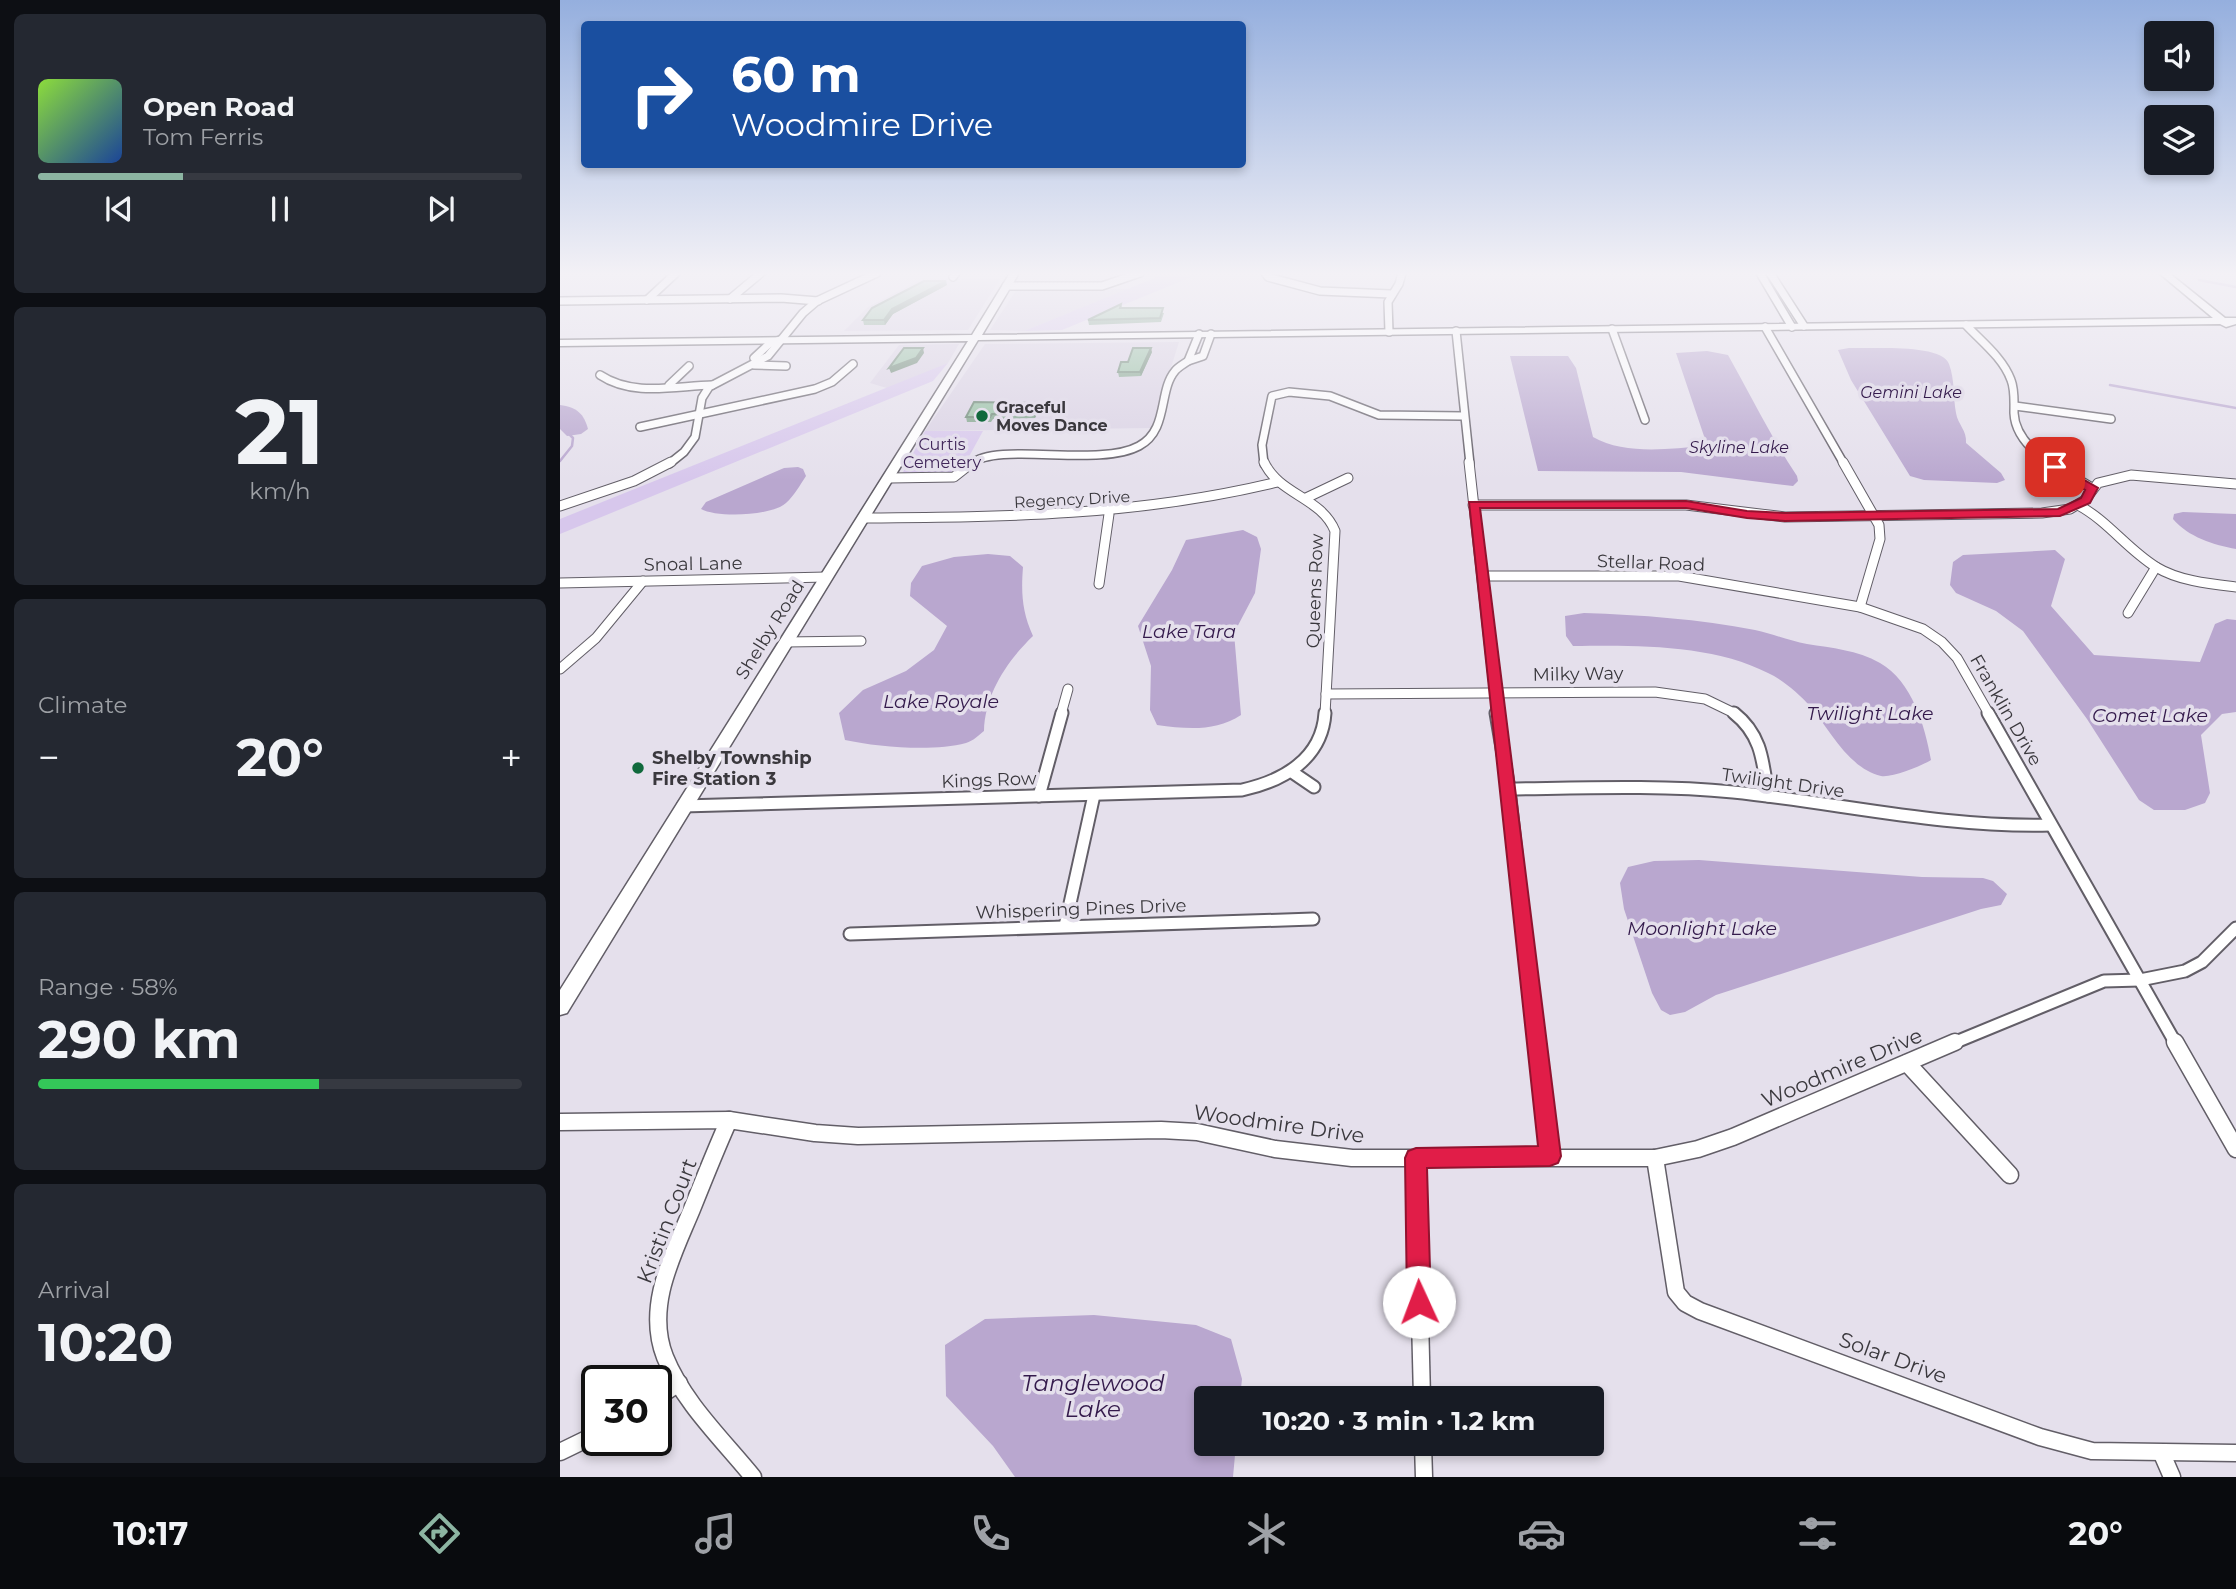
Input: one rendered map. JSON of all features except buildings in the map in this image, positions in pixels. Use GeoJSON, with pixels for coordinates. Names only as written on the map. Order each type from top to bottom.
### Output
{"type":"FeatureCollection","features":[{"type":"Feature","properties":{"kind":"street"},"geometry":{"type":"LineString","coordinates":[[560,343],[639,342]]}},
{"type":"Feature","properties":{"kind":"street"},"geometry":{"type":"LineString","coordinates":[[560,506],[664,467],[687,448],[695,436],[700,426],[701,398],[712,385],[760,361],[780,342]]}},
{"type":"Feature","properties":{"kind":"street","name":"Shelby Road"},"geometry":{"type":"LineString","coordinates":[[560,1007],[974,342]]}},
{"type":"Feature","properties":{"kind":"street"},"geometry":{"type":"LineString","coordinates":[[890,478],[954,477],[962,473],[971,461],[988,456],[1101,455],[1138,447],[1156,433],[1174,372],[1188,361],[1203,356],[1204,342]]}},
{"type":"Feature","properties":{"kind":"street"},"geometry":{"type":"LineString","coordinates":[[1457,342],[1493,692],[1508,789],[1550,1156]]}},
{"type":"Feature","properties":{"kind":"street"},"geometry":{"type":"LineString","coordinates":[[1617,342],[1644,420]]}},
{"type":"Feature","properties":{"kind":"street"},"geometry":{"type":"LineString","coordinates":[[1774,342],[1879,525],[1880,539],[1860,607]]}},
{"type":"Feature","properties":{"kind":"street"},"geometry":{"type":"LineString","coordinates":[[1981,342],[2006,369],[2014,389],[2017,430],[2032,448],[2066,476],[2092,488]]}},
{"type":"Feature","properties":{"kind":"street"},"geometry":{"type":"LineString","coordinates":[[640,427],[815,390],[832,382],[853,364]]}},
{"type":"Feature","properties":{"kind":"street"},"geometry":{"type":"LineString","coordinates":[[748,365],[786,366]]}},
{"type":"Feature","properties":{"kind":"street"},"geometry":{"type":"LineString","coordinates":[[669,385],[689,366]]}},
{"type":"Feature","properties":{"kind":"street"},"geometry":{"type":"LineString","coordinates":[[600,375],[607,382],[627,387],[712,385]]}},
{"type":"Feature","properties":{"kind":"street"},"geometry":{"type":"LineString","coordinates":[[1278,482],[1267,468],[1263,453],[1272,396],[1275,393],[1331,396],[1379,415],[1463,416]]}},
{"type":"Feature","properties":{"kind":"street"},"geometry":{"type":"LineString","coordinates":[[2015,406],[2110,419]]}},
{"type":"Feature","properties":{"kind":"street"},"geometry":{"type":"LineString","coordinates":[[1473,505],[1686,505],[1766,516],[2051,513],[2078,505],[2085,500],[2092,488],[2104,480],[2130,475],[2236,484]]}},
{"type":"Feature","properties":{"kind":"street"},"geometry":{"type":"LineString","coordinates":[[1306,498],[1348,478]]}},
{"type":"Feature","properties":{"kind":"street","name":"Queens Row"},"geometry":{"type":"LineString","coordinates":[[1278,482],[1306,498],[1333,522],[1335,531],[1324,727],[1318,745],[1308,759],[1292,772]]}},
{"type":"Feature","properties":{"kind":"street","name":"Regency Drive"},"geometry":{"type":"LineString","coordinates":[[864,517],[1109,514],[1208,500],[1278,482]]}},
{"type":"Feature","properties":{"kind":"street"},"geometry":{"type":"LineString","coordinates":[[2078,505],[2110,525],[2156,567],[2194,580],[2236,587]]}},
{"type":"Feature","properties":{"kind":"street"},"geometry":{"type":"LineString","coordinates":[[1099,584],[1109,514]]}},
{"type":"Feature","properties":{"kind":"street"},"geometry":{"type":"LineString","coordinates":[[2128,613],[2156,567]]}},
{"type":"Feature","properties":{"kind":"street","name":"Stellar Road"},"geometry":{"type":"LineString","coordinates":[[1482,576],[1679,576],[1860,607]]}},
{"type":"Feature","properties":{"kind":"street","name":"Snoal Lane"},"geometry":{"type":"LineString","coordinates":[[560,583],[826,577]]}},
{"type":"Feature","properties":{"kind":"street"},"geometry":{"type":"LineString","coordinates":[[560,669],[596,638],[643,581]]}},
{"type":"Feature","properties":{"kind":"street","name":"Franklin Drive"},"geometry":{"type":"LineString","coordinates":[[1860,607],[1923,629],[1942,642],[1957,658],[2236,1149]]}},
{"type":"Feature","properties":{"kind":"street"},"geometry":{"type":"LineString","coordinates":[[785,642],[861,641]]}},
{"type":"Feature","properties":{"kind":"street"},"geometry":{"type":"LineString","coordinates":[[1039,796],[1068,689]]}},
{"type":"Feature","properties":{"kind":"street","name":"Milky Way"},"geometry":{"type":"LineString","coordinates":[[1326,694],[1662,691],[1707,700],[1737,716],[1755,736],[1760,748],[1769,796]]}},
{"type":"Feature","properties":{"kind":"street"},"geometry":{"type":"LineString","coordinates":[[1292,772],[1314,787]]}},
{"type":"Feature","properties":{"kind":"street","name":"Kings Row"},"geometry":{"type":"LineString","coordinates":[[683,806],[1238,790],[1266,783],[1292,772]]}},
{"type":"Feature","properties":{"kind":"street","name":"Twilight Drive"},"geometry":{"type":"LineString","coordinates":[[1508,789],[1699,790],[1769,796],[1921,821],[2017,827],[2051,825]]}},
{"type":"Feature","properties":{"kind":"street"},"geometry":{"type":"LineString","coordinates":[[1065,926],[1094,795]]}},
{"type":"Feature","properties":{"kind":"street","name":"Whispering Pines Drive"},"geometry":{"type":"LineString","coordinates":[[850,934],[1313,919]]}},
{"type":"Feature","properties":{"kind":"street","name":"Woodmire Drive"},"geometry":{"type":"LineString","coordinates":[[560,1122],[729,1120],[815,1133],[858,1136],[1161,1130],[1197,1132],[1311,1154],[1352,1158],[1655,1158],[1698,1149],[1732,1137],[2070,993],[2104,981],[2140,980],[2168,975],[2193,966],[2202,962],[2236,928]]}},
{"type":"Feature","properties":{"kind":"street"},"geometry":{"type":"LineString","coordinates":[[1907,1063],[2010,1175]]}},
{"type":"Feature","properties":{"kind":"street","name":"Kristin Court"},"geometry":{"type":"LineString","coordinates":[[729,1120],[667,1269],[659,1301],[659,1336],[664,1355],[679,1383],[753,1477]]}},
{"type":"Feature","properties":{"kind":"street"},"geometry":{"type":"LineString","coordinates":[[1416,1158],[1422,1386]]}},
{"type":"Feature","properties":{"kind":"street","name":"Solar Drive"},"geometry":{"type":"LineString","coordinates":[[1655,1158],[1676,1292],[1685,1303],[1700,1311],[2040,1437],[2092,1451],[2236,1453]]}},
{"type":"Feature","properties":{"kind":"street"},"geometry":{"type":"LineString","coordinates":[[672,1388],[679,1383]]}},
{"type":"Feature","properties":{"kind":"street"},"geometry":{"type":"LineString","coordinates":[[560,1452],[581,1442]]}},
{"type":"Feature","properties":{"kind":"street"},"geometry":{"type":"LineString","coordinates":[[2162,1454],[2172,1477]]}},
{"type":"Feature","properties":{"kind":"street"},"geometry":{"type":"LineString","coordinates":[[1423,1456],[1424,1477]]}},
{"type":"Feature","properties":{"kind":"shaded area"},"geometry":{"type":"Polygon","coordinates":[[[1179,342],[1152,428],[925,431],[985,344],[1179,342]]]}},
{"type":"Feature","properties":{"kind":"shaded area"},"geometry":{"type":"Polygon","coordinates":[[[959,344],[948,363],[890,389],[870,383],[899,345],[959,344]]]}},
{"type":"Feature","properties":{"kind":"green space"},"geometry":{"type":"Polygon","coordinates":[[[948,363],[933,381],[560,534],[560,519],[948,363]]]}},
{"type":"Feature","properties":{"kind":"green space","name":"Curtis Cemetery"},"geometry":{"type":"Polygon","coordinates":[[[925,431],[983,431],[956,474],[902,474],[925,431]]]}},
{"type":"Feature","properties":{"kind":"water","name":"Gemini Lake"},"geometry":{"type":"Polygon","coordinates":[[[1838,350],[1920,350],[1944,357],[1951,370],[1956,413],[1966,443],[2001,473],[2005,480],[1997,483],[1924,480],[1910,476],[1851,380],[1838,350]]]}},
{"type":"Feature","properties":{"kind":"water","name":"Skyline Lake"},"geometry":{"type":"Polygon","coordinates":[[[1707,351],[1728,355],[1797,476],[1798,481],[1793,486],[1681,472],[1538,471],[1510,356],[1568,356],[1576,368],[1593,437],[1605,443],[1633,449],[1662,449],[1704,446],[1706,442],[1676,353],[1707,351]]]}},
{"type":"Feature","properties":{"kind":"water"},"geometry":{"type":"Polygon","coordinates":[[[560,405],[579,412],[588,429],[581,434],[567,436],[560,429],[560,405]]]}},
{"type":"Feature","properties":{"kind":"water"},"geometry":{"type":"Polygon","coordinates":[[[784,468],[803,469],[806,476],[792,497],[779,507],[744,514],[719,514],[701,509],[706,502],[784,468]]]}},
{"type":"Feature","properties":{"kind":"water"},"geometry":{"type":"Polygon","coordinates":[[[2174,514],[2236,514],[2236,549],[2210,542],[2186,531],[2173,519],[2174,514]]]}},
{"type":"Feature","properties":{"kind":"water","name":"Lake Tara"},"geometry":{"type":"Polygon","coordinates":[[[1243,530],[1257,537],[1261,549],[1255,593],[1234,633],[1241,715],[1211,727],[1157,725],[1150,710],[1151,666],[1138,626],[1172,570],[1186,540],[1243,530]]]}},
{"type":"Feature","properties":{"kind":"water","name":"Comet Lake"},"geometry":{"type":"Polygon","coordinates":[[[2055,550],[2065,559],[2051,606],[2094,655],[2200,662],[2215,624],[2227,619],[2236,620],[2236,712],[2222,714],[2201,735],[2210,793],[2205,803],[2185,810],[2154,810],[2139,800],[2087,719],[2023,631],[1996,611],[1956,593],[1950,585],[1953,562],[1963,555],[2055,550]]]}},
{"type":"Feature","properties":{"kind":"water","name":"Lake Royale"},"geometry":{"type":"Polygon","coordinates":[[[988,554],[1010,556],[1023,567],[1023,602],[1033,636],[999,679],[988,704],[984,731],[966,743],[938,747],[873,745],[845,740],[839,713],[863,690],[906,671],[934,650],[947,626],[910,596],[911,583],[922,566],[954,557],[988,554]]]}},
{"type":"Feature","properties":{"kind":"water","name":"Twilight Lake"},"geometry":{"type":"Polygon","coordinates":[[[1584,613],[1670,618],[1734,626],[1862,655],[1891,671],[1909,693],[1921,719],[1931,760],[1892,775],[1881,776],[1869,772],[1849,757],[1806,701],[1774,676],[1746,663],[1698,651],[1647,646],[1573,646],[1566,636],[1565,616],[1584,613]]]}},
{"type":"Feature","properties":{"kind":"water","name":"Moonlight Lake"},"geometry":{"type":"Polygon","coordinates":[[[1699,860],[1922,877],[1983,878],[1993,881],[2007,894],[2001,905],[1981,909],[1716,995],[1685,1012],[1670,1015],[1661,1010],[1652,993],[1624,909],[1620,883],[1628,867],[1654,861],[1699,860]]]}},
{"type":"Feature","properties":{"kind":"water","name":"Tanglewood Lake"},"geometry":{"type":"Polygon","coordinates":[[[1094,1315],[1196,1325],[1231,1339],[1242,1379],[1241,1386],[1194,1386],[1194,1456],[1235,1456],[1233,1477],[1015,1477],[993,1446],[946,1396],[945,1345],[985,1319],[1094,1315]]]}},
{"type":"Feature","properties":{"kind":"waterway"},"geometry":{"type":"LineString","coordinates":[[2110,385],[2236,408]]}},
{"type":"Feature","properties":{"kind":"waterway"},"geometry":{"type":"LineString","coordinates":[[560,461],[572,446],[573,438],[569,434]]}},
{"type":"Feature","properties":{"kind":"place","name":"Graceful Moves Dance"},"geometry":{"type":"Point","coordinates":[982,416]}},
{"type":"Feature","properties":{"kind":"place","name":"Shelby Township Fire Station 3"},"geometry":{"type":"Point","coordinates":[638,768]}},
{"type":"Feature","properties":{"kind":"route"},"geometry":{"type":"LineString","coordinates":[[1419,1302],[1416,1158],[1550,1156],[1508,789],[1493,692],[1473,505],[1702,505],[1747,514],[1785,517],[2060,513],[2085,500],[2092,488],[2066,476],[2055,467]]}}]}
